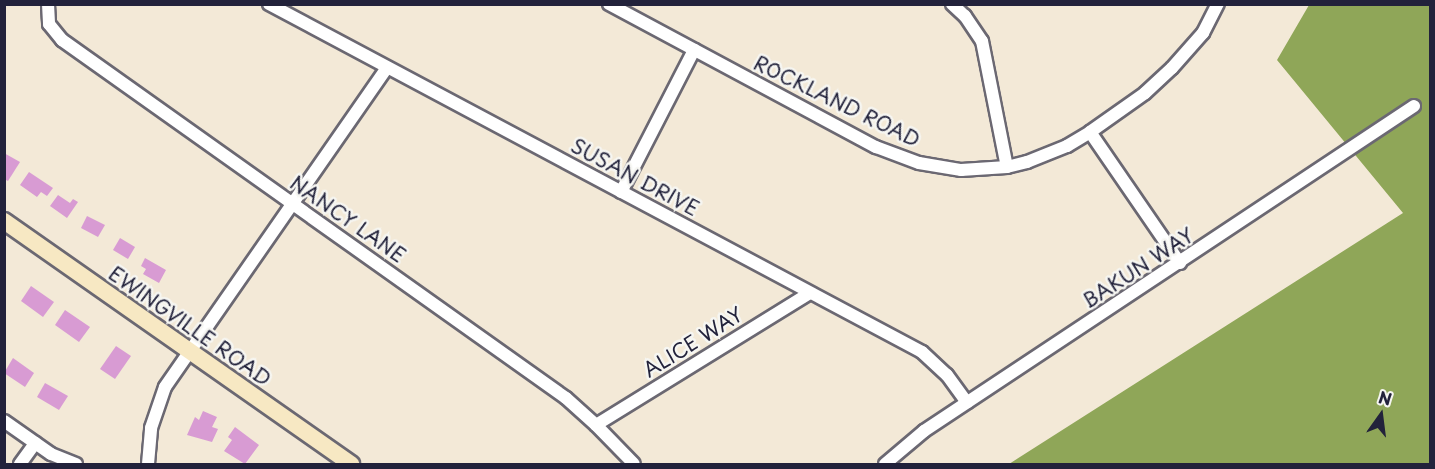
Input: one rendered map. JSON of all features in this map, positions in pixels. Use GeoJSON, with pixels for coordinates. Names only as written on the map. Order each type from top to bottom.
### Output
{"type":"FeatureCollection","features":[{"type":"Feature","properties":{"kind":"main road","name":"EWINGVILLE ROAD"},"geometry":{"type":"LineString","coordinates":[[4,221],[351,465]]}},
{"type":"Feature","properties":{"kind":"street","name":"NANCY LANE"},"geometry":{"type":"LineString","coordinates":[[48,4],[49,24],[62,40],[566,398],[596,424],[634,465]]}},
{"type":"Feature","properties":{"kind":"street","name":"SUSAN DRIVE"},"geometry":{"type":"LineString","coordinates":[[269,4],[922,352],[947,375],[967,403]]}},
{"type":"Feature","properties":{"kind":"street","name":"ROCKLAND ROAD"},"geometry":{"type":"LineString","coordinates":[[609,4],[896,156],[919,164],[961,170],[1007,167],[1048,155],[1090,132],[1144,93],[1172,68],[1203,33],[1218,4]]}},
{"type":"Feature","properties":{"kind":"street"},"geometry":{"type":"LineString","coordinates":[[952,4],[974,27],[984,47],[1007,167]]}},
{"type":"Feature","properties":{"kind":"street"},"geometry":{"type":"LineString","coordinates":[[621,192],[694,50]]}},
{"type":"Feature","properties":{"kind":"street"},"geometry":{"type":"LineString","coordinates":[[148,465],[149,438],[156,409],[165,387],[387,67]]}},
{"type":"Feature","properties":{"kind":"street","name":"BAKUN WAY"},"geometry":{"type":"LineString","coordinates":[[885,465],[924,431],[1414,106]]}},
{"type":"Feature","properties":{"kind":"street"},"geometry":{"type":"LineString","coordinates":[[1090,132],[1180,263]]}},
{"type":"Feature","properties":{"kind":"street","name":"ALICE WAY"},"geometry":{"type":"LineString","coordinates":[[596,424],[810,292]]}},
{"type":"Feature","properties":{"kind":"street"},"geometry":{"type":"LineString","coordinates":[[4,421],[51,454],[76,465]]}},
{"type":"Feature","properties":{"kind":"street"},"geometry":{"type":"LineString","coordinates":[[20,465],[35,443]]}},
{"type":"Feature","properties":{"kind":"green space"},"geometry":{"type":"Polygon","coordinates":[[[1309,5],[1430,5],[1430,464],[1009,464],[1403,213],[1277,60],[1309,5]]]}},
{"type":"Feature","properties":{"kind":"building"},"geometry":{"type":"Polygon","coordinates":[[[4,153],[20,162],[8,181],[4,179],[4,153]]]}},
{"type":"Feature","properties":{"kind":"building"},"geometry":{"type":"Polygon","coordinates":[[[29,172],[53,188],[47,196],[41,192],[37,197],[20,185],[29,172]]]}},
{"type":"Feature","properties":{"kind":"building"},"geometry":{"type":"Polygon","coordinates":[[[58,195],[70,203],[73,199],[78,202],[67,218],[50,206],[58,195]]]}},
{"type":"Feature","properties":{"kind":"building"},"geometry":{"type":"Polygon","coordinates":[[[87,216],[105,225],[98,237],[81,228],[87,216]]]}},
{"type":"Feature","properties":{"kind":"building"},"geometry":{"type":"Polygon","coordinates":[[[120,238],[135,247],[128,259],[113,250],[120,238]]]}},
{"type":"Feature","properties":{"kind":"building"},"geometry":{"type":"Polygon","coordinates":[[[145,258],[166,270],[159,283],[143,274],[146,269],[141,266],[145,258]]]}},
{"type":"Feature","properties":{"kind":"building"},"geometry":{"type":"Polygon","coordinates":[[[31,286],[54,302],[43,317],[21,301],[31,286]]]}},
{"type":"Feature","properties":{"kind":"building"},"geometry":{"type":"Polygon","coordinates":[[[65,310],[90,327],[79,342],[55,325],[65,310]]]}},
{"type":"Feature","properties":{"kind":"building"},"geometry":{"type":"Polygon","coordinates":[[[116,346],[131,356],[115,379],[100,369],[116,346]]]}},
{"type":"Feature","properties":{"kind":"building"},"geometry":{"type":"Polygon","coordinates":[[[13,358],[34,373],[25,387],[4,373],[13,358]]]}},
{"type":"Feature","properties":{"kind":"building"},"geometry":{"type":"Polygon","coordinates":[[[45,383],[68,396],[59,410],[37,397],[45,383]]]}},
{"type":"Feature","properties":{"kind":"building"},"geometry":{"type":"Polygon","coordinates":[[[203,411],[217,417],[212,427],[218,429],[212,442],[187,435],[195,417],[199,420],[203,411]]]}},
{"type":"Feature","properties":{"kind":"building"},"geometry":{"type":"Polygon","coordinates":[[[235,427],[259,445],[245,464],[224,451],[232,440],[228,437],[235,427]]]}}]}
